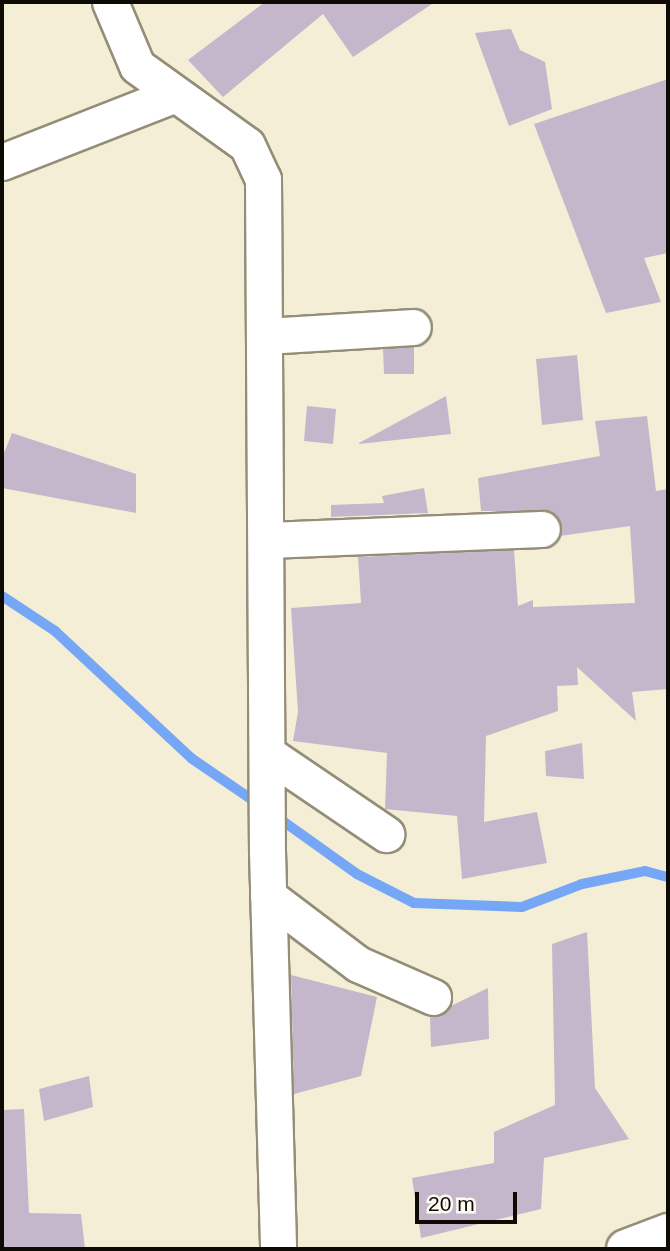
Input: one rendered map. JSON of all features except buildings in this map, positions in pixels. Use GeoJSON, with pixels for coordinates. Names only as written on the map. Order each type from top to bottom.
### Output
{"type":"FeatureCollection","features":[{"type":"Feature","properties":{"kind":"street"},"geometry":{"type":"LineString","coordinates":[[110,2],[137,66],[173,95],[247,145],[262,179],[266,336],[267,851],[278,1249]]}},
{"type":"Feature","properties":{"kind":"street"},"geometry":{"type":"LineString","coordinates":[[2,162],[173,95]]}},
{"type":"Feature","properties":{"kind":"street"},"geometry":{"type":"LineString","coordinates":[[266,336],[413,327]]}},
{"type":"Feature","properties":{"kind":"street"},"geometry":{"type":"LineString","coordinates":[[267,540],[542,529]]}},
{"type":"Feature","properties":{"kind":"street"},"geometry":{"type":"LineString","coordinates":[[268,765],[386,834]]}},
{"type":"Feature","properties":{"kind":"street"},"geometry":{"type":"LineString","coordinates":[[268,897],[358,964],[433,997]]}},
{"type":"Feature","properties":{"kind":"street"},"geometry":{"type":"LineString","coordinates":[[626,1249],[668,1233]]}},
{"type":"Feature","properties":{"kind":"waterway"},"geometry":{"type":"LineString","coordinates":[[2,596],[55,631],[191,758],[260,805]]}},
{"type":"Feature","properties":{"kind":"waterway"},"geometry":{"type":"LineString","coordinates":[[273,814],[357,874],[414,903],[522,907],[582,884],[645,871],[668,877]]}}]}
